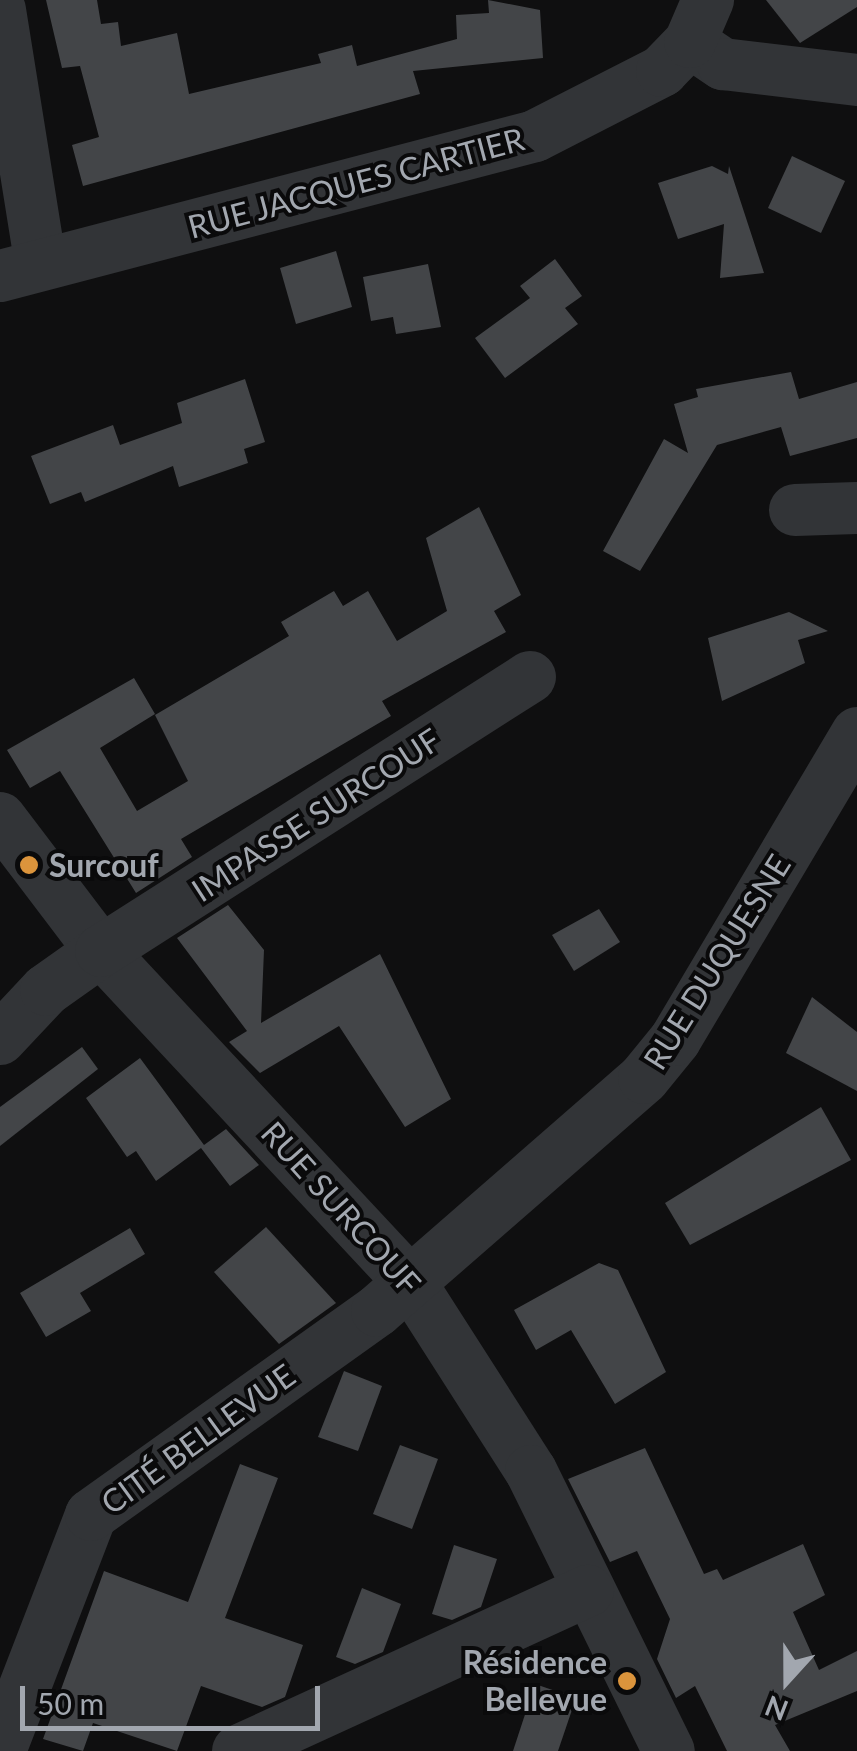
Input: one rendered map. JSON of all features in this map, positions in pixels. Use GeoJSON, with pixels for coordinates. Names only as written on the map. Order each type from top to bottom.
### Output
{"type":"FeatureCollection","features":[{"type":"Feature","properties":{"kind":"street"},"geometry":{"type":"LineString","coordinates":[[0,10],[20,271]]}},
{"type":"Feature","properties":{"kind":"street","name":"RUE JACQUES CARTIER"},"geometry":{"type":"LineString","coordinates":[[20,271],[536,136],[623,97],[699,21],[724,64],[857,80]]}},
{"type":"Feature","properties":{"kind":"street"},"geometry":{"type":"LineString","coordinates":[[795,510],[857,508]]}},
{"type":"Feature","properties":{"kind":"street","name":"IMPASSE SURCOUF"},"geometry":{"type":"LineString","coordinates":[[0,1038],[46,990],[101,951],[530,677]]}},
{"type":"Feature","properties":{"kind":"street","name":"RUE DUQUESNE"},"geometry":{"type":"LineString","coordinates":[[410,1282],[655,1066],[857,732]]}},
{"type":"Feature","properties":{"kind":"street","name":"RUE SURCOUF"},"geometry":{"type":"LineString","coordinates":[[0,818],[101,951],[410,1282],[531,1472],[670,1751]]}},
{"type":"Feature","properties":{"kind":"street","name":"CITÉ BELLEVUE"},"geometry":{"type":"LineString","coordinates":[[0,1751],[91,1515],[410,1282]]}},
{"type":"Feature","properties":{"kind":"street"},"geometry":{"type":"LineString","coordinates":[[238,1751],[588,1591]]}},
{"type":"Feature","properties":{"kind":"building"},"geometry":{"type":"Polygon","coordinates":[[[46,0],[97,0],[101,24],[118,22],[121,46],[177,33],[189,94],[321,63],[318,54],[352,45],[357,66],[457,39],[456,15],[489,13],[488,0],[540,10],[543,58],[413,71],[420,94],[83,186],[72,145],[99,137],[80,66],[62,68],[46,0]]]}},
{"type":"Feature","properties":{"kind":"building"},"geometry":{"type":"Polygon","coordinates":[[[766,0],[857,0],[857,7],[800,43],[766,0]]]}},
{"type":"Feature","properties":{"kind":"building"},"geometry":{"type":"Polygon","coordinates":[[[792,156],[845,181],[821,233],[768,208],[792,156]]]}},
{"type":"Feature","properties":{"kind":"building"},"geometry":{"type":"Polygon","coordinates":[[[712,166],[728,174],[729,166],[764,273],[720,278],[724,224],[678,239],[658,183],[712,166]]]}},
{"type":"Feature","properties":{"kind":"building"},"geometry":{"type":"Polygon","coordinates":[[[336,251],[352,307],[296,324],[280,268],[336,251]]]}},
{"type":"Feature","properties":{"kind":"building"},"geometry":{"type":"Polygon","coordinates":[[[555,259],[582,296],[565,308],[578,324],[505,378],[475,338],[530,298],[520,286],[555,259]]]}},
{"type":"Feature","properties":{"kind":"building"},"geometry":{"type":"Polygon","coordinates":[[[428,264],[441,327],[396,334],[393,317],[371,321],[363,277],[428,264]]]}},
{"type":"Feature","properties":{"kind":"building"},"geometry":{"type":"Polygon","coordinates":[[[791,372],[799,399],[857,382],[857,438],[790,456],[781,427],[717,445],[640,571],[603,551],[664,439],[688,453],[674,404],[698,397],[696,389],[791,372]]]}},
{"type":"Feature","properties":{"kind":"building"},"geometry":{"type":"Polygon","coordinates":[[[245,379],[265,442],[244,449],[248,463],[179,487],[173,466],[85,502],[81,492],[50,504],[31,456],[113,425],[120,445],[182,423],[177,403],[245,379]]]}},
{"type":"Feature","properties":{"kind":"building"},"geometry":{"type":"Polygon","coordinates":[[[479,507],[521,595],[494,611],[506,632],[382,701],[391,716],[181,839],[192,857],[136,893],[60,771],[30,788],[7,750],[134,678],[155,714],[100,748],[137,811],[188,781],[155,715],[289,636],[281,622],[334,591],[343,606],[368,591],[397,641],[447,611],[426,538],[479,507]]]}},
{"type":"Feature","properties":{"kind":"building"},"geometry":{"type":"Polygon","coordinates":[[[789,612],[828,631],[798,640],[805,663],[722,701],[708,638],[789,612]]]}},
{"type":"Feature","properties":{"kind":"building"},"geometry":{"type":"Polygon","coordinates":[[[228,905],[264,950],[261,1023],[380,954],[451,1099],[405,1127],[339,1026],[260,1073],[229,1042],[247,1031],[177,938],[228,905]]]}},
{"type":"Feature","properties":{"kind":"building"},"geometry":{"type":"Polygon","coordinates":[[[599,909],[620,942],[574,971],[552,935],[599,909]]]}},
{"type":"Feature","properties":{"kind":"building"},"geometry":{"type":"Polygon","coordinates":[[[812,997],[857,1032],[857,1091],[786,1053],[812,997]]]}},
{"type":"Feature","properties":{"kind":"building"},"geometry":{"type":"Polygon","coordinates":[[[82,1047],[98,1069],[0,1146],[0,1107],[82,1047]]]}},
{"type":"Feature","properties":{"kind":"building"},"geometry":{"type":"Polygon","coordinates":[[[140,1058],[204,1145],[226,1129],[259,1165],[230,1186],[201,1148],[156,1181],[136,1151],[127,1157],[86,1098],[140,1058]]]}},
{"type":"Feature","properties":{"kind":"building"},"geometry":{"type":"Polygon","coordinates":[[[821,1107],[851,1160],[690,1245],[665,1203],[821,1107]]]}},
{"type":"Feature","properties":{"kind":"building"},"geometry":{"type":"Polygon","coordinates":[[[266,1227],[336,1303],[279,1344],[214,1272],[266,1227]]]}},
{"type":"Feature","properties":{"kind":"building"},"geometry":{"type":"Polygon","coordinates":[[[130,1228],[145,1254],[80,1293],[91,1311],[46,1337],[20,1293],[130,1228]]]}},
{"type":"Feature","properties":{"kind":"building"},"geometry":{"type":"Polygon","coordinates":[[[599,1263],[618,1270],[666,1372],[615,1404],[571,1330],[536,1350],[514,1310],[599,1263]]]}},
{"type":"Feature","properties":{"kind":"building"},"geometry":{"type":"Polygon","coordinates":[[[344,1371],[382,1386],[358,1451],[318,1437],[344,1371]]]}},
{"type":"Feature","properties":{"kind":"building"},"geometry":{"type":"Polygon","coordinates":[[[400,1445],[438,1459],[412,1529],[373,1514],[400,1445]]]}},
{"type":"Feature","properties":{"kind":"building"},"geometry":{"type":"Polygon","coordinates":[[[645,1448],[704,1574],[717,1569],[723,1580],[803,1544],[825,1595],[793,1612],[819,1670],[857,1651],[857,1691],[775,1725],[790,1751],[727,1751],[695,1686],[676,1698],[657,1659],[670,1619],[637,1551],[610,1562],[568,1479],[645,1448]]]}},
{"type":"Feature","properties":{"kind":"building"},"geometry":{"type":"Polygon","coordinates":[[[240,1464],[278,1478],[225,1618],[303,1645],[285,1697],[262,1707],[201,1686],[177,1751],[93,1723],[83,1751],[43,1739],[104,1571],[188,1602],[240,1464]]]}},
{"type":"Feature","properties":{"kind":"building"},"geometry":{"type":"Polygon","coordinates":[[[454,1545],[497,1559],[481,1607],[452,1620],[432,1614],[454,1545]]]}},
{"type":"Feature","properties":{"kind":"building"},"geometry":{"type":"Polygon","coordinates":[[[362,1588],[401,1604],[383,1652],[355,1664],[336,1657],[362,1588]]]}},
{"type":"Feature","properties":{"kind":"building"},"geometry":{"type":"Polygon","coordinates":[[[535,1684],[576,1698],[558,1751],[513,1751],[535,1684]]]}},
{"type":"Feature","properties":{"kind":"place","name":"Surcouf"},"geometry":{"type":"Point","coordinates":[29,865]}},
{"type":"Feature","properties":{"kind":"place","name":"Résidence Bellevue"},"geometry":{"type":"Point","coordinates":[627,1681]}}]}
